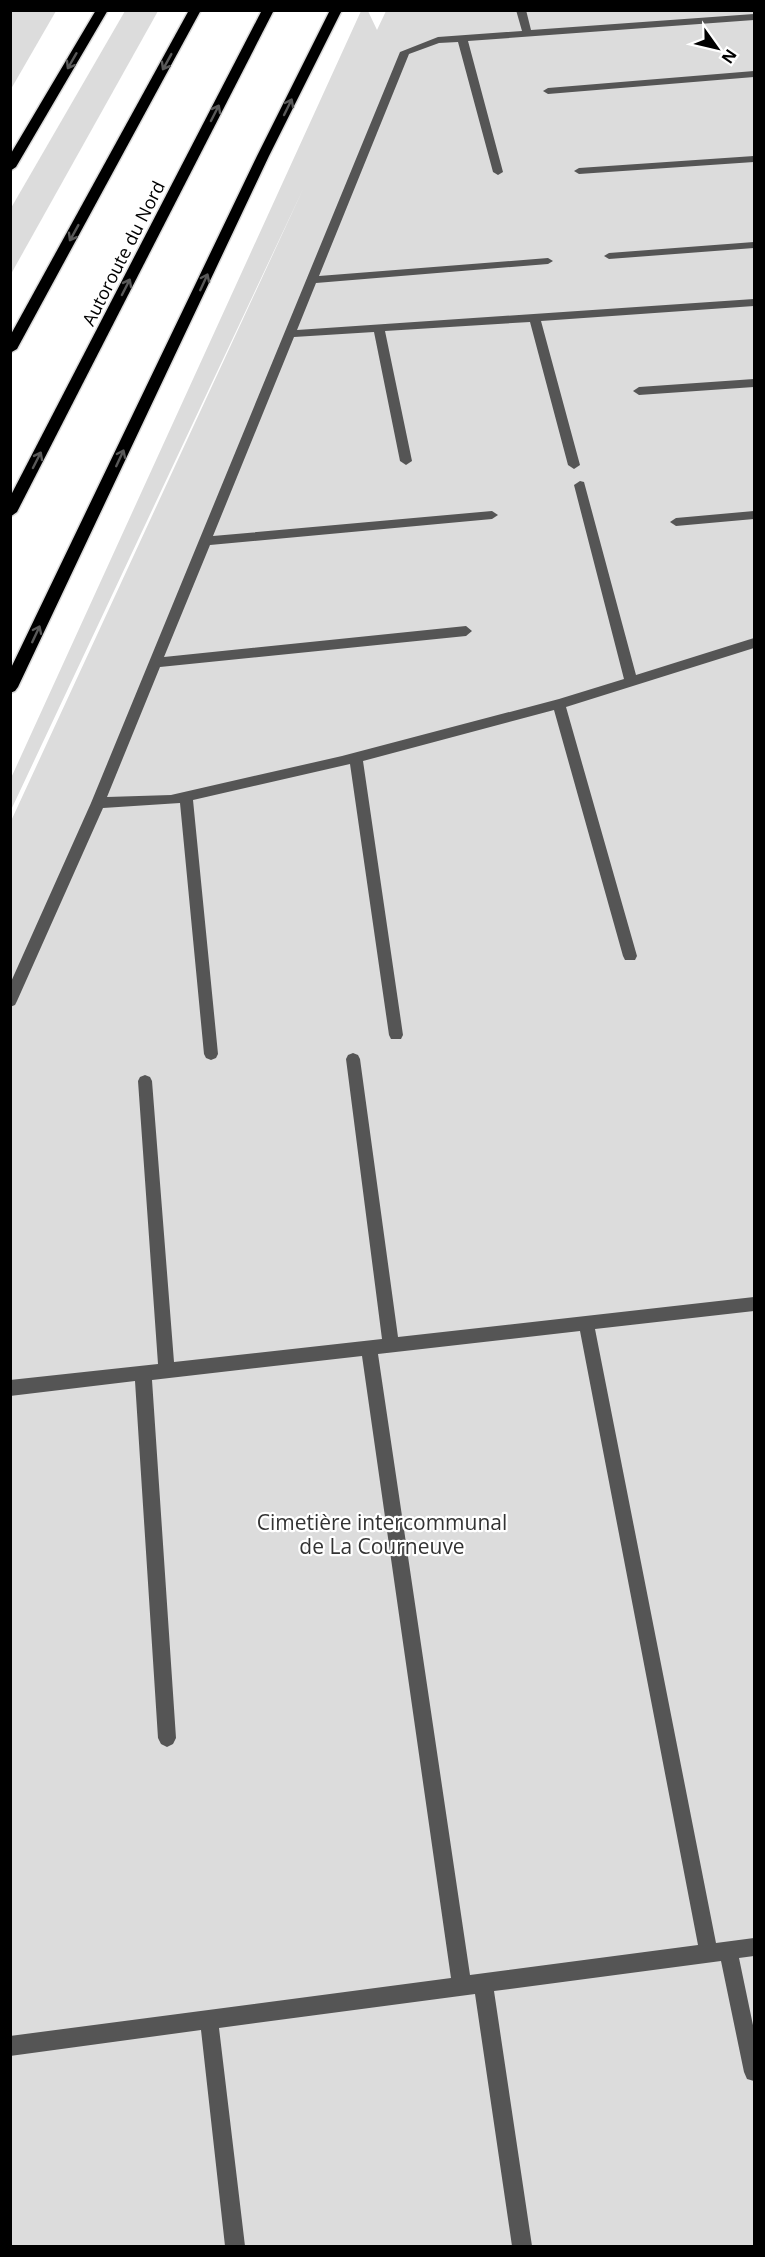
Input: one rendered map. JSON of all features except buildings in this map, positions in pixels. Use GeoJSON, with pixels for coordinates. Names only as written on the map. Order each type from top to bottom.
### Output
{"type":"FeatureCollection","features":[{"type":"Feature","properties":{"kind":"highway"},"geometry":{"type":"LineString","coordinates":[[10,167],[102,10]]}},
{"type":"Feature","properties":{"kind":"highway"},"geometry":{"type":"LineString","coordinates":[[10,349],[195,10]]}},
{"type":"Feature","properties":{"kind":"highway","name":"Autoroute du Nord"},"geometry":{"type":"LineString","coordinates":[[10,512],[268,10]]}},
{"type":"Feature","properties":{"kind":"highway"},"geometry":{"type":"LineString","coordinates":[[10,687],[263,156],[336,10]]}},
{"type":"Feature","properties":{"kind":"lane"},"geometry":{"type":"LineString","coordinates":[[521,10],[527,33]]}},
{"type":"Feature","properties":{"kind":"lane"},"geometry":{"type":"LineString","coordinates":[[10,1001],[98,803],[405,52],[438,40],[752,18]]}},
{"type":"Feature","properties":{"kind":"lane"},"geometry":{"type":"LineString","coordinates":[[462,38],[498,172]]}},
{"type":"Feature","properties":{"kind":"lane"},"geometry":{"type":"LineString","coordinates":[[548,91],[754,74]]}},
{"type":"Feature","properties":{"kind":"lane"},"geometry":{"type":"LineString","coordinates":[[579,171],[754,159]]}},
{"type":"Feature","properties":{"kind":"lane"},"geometry":{"type":"LineString","coordinates":[[609,256],[754,246]]}},
{"type":"Feature","properties":{"kind":"lane"},"geometry":{"type":"LineString","coordinates":[[312,280],[548,261]]}},
{"type":"Feature","properties":{"kind":"lane"},"geometry":{"type":"LineString","coordinates":[[289,334],[754,303]]}},
{"type":"Feature","properties":{"kind":"lane"},"geometry":{"type":"LineString","coordinates":[[536,318],[574,465]]}},
{"type":"Feature","properties":{"kind":"lane"},"geometry":{"type":"LineString","coordinates":[[379,328],[406,461]]}},
{"type":"Feature","properties":{"kind":"lane"},"geometry":{"type":"LineString","coordinates":[[639,391],[754,383]]}},
{"type":"Feature","properties":{"kind":"lane"},"geometry":{"type":"LineString","coordinates":[[580,485],[632,683]]}},
{"type":"Feature","properties":{"kind":"lane"},"geometry":{"type":"LineString","coordinates":[[205,541],[492,515]]}},
{"type":"Feature","properties":{"kind":"lane"},"geometry":{"type":"LineString","coordinates":[[676,522],[754,515]]}},
{"type":"Feature","properties":{"kind":"lane"},"geometry":{"type":"LineString","coordinates":[[155,663],[466,631]]}},
{"type":"Feature","properties":{"kind":"lane"},"geometry":{"type":"LineString","coordinates":[[98,803],[171,800],[356,757],[559,704],[754,643]]}},
{"type":"Feature","properties":{"kind":"lane"},"geometry":{"type":"LineString","coordinates":[[559,704],[630,956]]}},
{"type":"Feature","properties":{"kind":"lane"},"geometry":{"type":"LineString","coordinates":[[356,757],[396,1035]]}},
{"type":"Feature","properties":{"kind":"lane"},"geometry":{"type":"LineString","coordinates":[[186,796],[211,1054]]}},
{"type":"Feature","properties":{"kind":"lane"},"geometry":{"type":"LineString","coordinates":[[353,1059],[391,1346]]}},
{"type":"Feature","properties":{"kind":"lane"},"geometry":{"type":"LineString","coordinates":[[145,1081],[167,1370]]}},
{"type":"Feature","properties":{"kind":"lane"},"geometry":{"type":"LineString","coordinates":[[10,1388],[754,1304]]}},
{"type":"Feature","properties":{"kind":"lane"},"geometry":{"type":"LineString","coordinates":[[586,1323],[718,1952],[754,2072]]}},
{"type":"Feature","properties":{"kind":"lane"},"geometry":{"type":"LineString","coordinates":[[369,1348],[462,1986]]}},
{"type":"Feature","properties":{"kind":"lane"},"geometry":{"type":"LineString","coordinates":[[143,1373],[166,1738]]}},
{"type":"Feature","properties":{"kind":"lane"},"geometry":{"type":"LineString","coordinates":[[10,2046],[754,1947]]}},
{"type":"Feature","properties":{"kind":"lane"},"geometry":{"type":"LineString","coordinates":[[483,1983],[522,2247]]}},
{"type":"Feature","properties":{"kind":"lane"},"geometry":{"type":"LineString","coordinates":[[209,2019],[235,2247]]}},
{"type":"Feature","properties":{"kind":"green space"},"geometry":{"type":"Polygon","coordinates":[[[10,11],[56,11],[11,89],[10,11]]]}},
{"type":"Feature","properties":{"kind":"green space"},"geometry":{"type":"Polygon","coordinates":[[[125,11],[158,11],[11,274],[11,208],[125,11]]]}},
{"type":"Feature","properties":{"kind":"green space","name":"Cimetière intercommunal de La Courneuve"},"geometry":{"type":"Polygon","coordinates":[[[361,11],[368,11],[377,30],[386,11],[754,11],[754,2246],[11,2246],[11,821],[304,187],[11,810],[11,778],[361,11]]]}}]}
